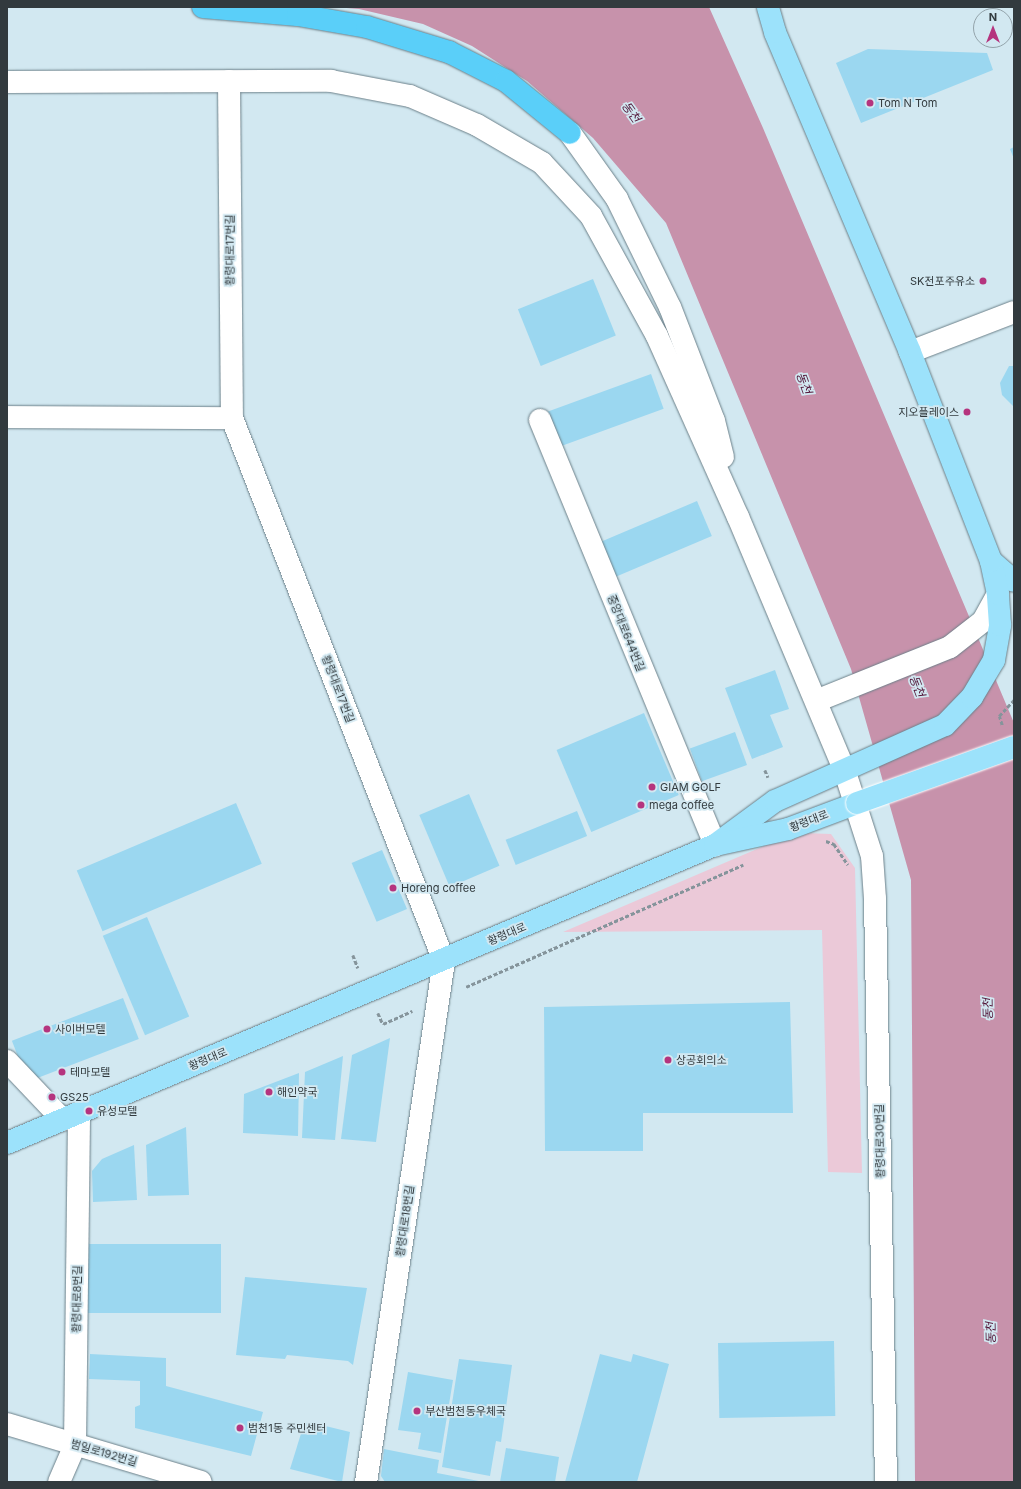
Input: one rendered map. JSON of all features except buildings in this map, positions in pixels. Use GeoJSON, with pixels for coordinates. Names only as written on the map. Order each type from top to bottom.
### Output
{"type":"FeatureCollection","features":[{"type":"Feature","properties":{"kind":"highway"},"geometry":{"type":"LineString","coordinates":[[203,7],[298,15],[367,27],[449,52],[506,81],[570,133]]}},
{"type":"Feature","properties":{"kind":"main road"},"geometry":{"type":"LineString","coordinates":[[715,845],[775,801],[945,725],[972,697],[994,660],[1006,588],[991,561],[910,352],[775,32],[768,7]]}},
{"type":"Feature","properties":{"kind":"main road","name":"황령대로"},"geometry":{"type":"LineString","coordinates":[[7,1143],[444,961],[715,845],[788,830],[857,803],[1014,747]]}},
{"type":"Feature","properties":{"kind":"street","name":"황령대로17번길"},"geometry":{"type":"LineString","coordinates":[[229,81],[232,418],[444,961]]}},
{"type":"Feature","properties":{"kind":"street"},"geometry":{"type":"LineString","coordinates":[[7,82],[331,81],[410,96],[477,125],[542,163],[591,216],[657,336],[738,516],[857,803]]}},
{"type":"Feature","properties":{"kind":"street"},"geometry":{"type":"LineString","coordinates":[[570,133],[618,199],[670,307],[714,421],[738,516]]}},
{"type":"Feature","properties":{"kind":"street"},"geometry":{"type":"LineString","coordinates":[[910,352],[1014,312]]}},
{"type":"Feature","properties":{"kind":"street"},"geometry":{"type":"LineString","coordinates":[[7,417],[232,418]]}},
{"type":"Feature","properties":{"kind":"street","name":"중앙대로644번길"},"geometry":{"type":"LineString","coordinates":[[540,420],[715,845]]}},
{"type":"Feature","properties":{"kind":"street"},"geometry":{"type":"LineString","coordinates":[[816,701],[950,647],[983,621],[1006,588]]}},
{"type":"Feature","properties":{"kind":"street","name":"황령대로30번길"},"geometry":{"type":"LineString","coordinates":[[857,803],[872,856],[875,899],[886,1482]]}},
{"type":"Feature","properties":{"kind":"street","name":"황령대로18번길"},"geometry":{"type":"LineString","coordinates":[[366,1482],[444,961]]}},
{"type":"Feature","properties":{"kind":"street"},"geometry":{"type":"LineString","coordinates":[[7,1060],[71,1116]]}},
{"type":"Feature","properties":{"kind":"street","name":"황령대로8번길"},"geometry":{"type":"LineString","coordinates":[[60,1482],[75,1445],[71,1116]]}},
{"type":"Feature","properties":{"kind":"street","name":"범일로192번길"},"geometry":{"type":"LineString","coordinates":[[7,1424],[201,1482]]}},
{"type":"Feature","properties":{"kind":"path"},"geometry":{"type":"LineString","coordinates":[[765,770],[775,801]]}},
{"type":"Feature","properties":{"kind":"path"},"geometry":{"type":"LineString","coordinates":[[820,838],[834,844],[852,872]]}},
{"type":"Feature","properties":{"kind":"path"},"geometry":{"type":"LineString","coordinates":[[353,955],[383,1024],[749,862]]}},
{"type":"Feature","properties":{"kind":"shaded area"},"geometry":{"type":"Polygon","coordinates":[[[803,833],[831,834],[855,868],[862,1173],[828,1172],[822,930],[563,932],[771,843],[803,833]]]}},
{"type":"Feature","properties":{"kind":"water","name":"동천"},"geometry":{"type":"Polygon","coordinates":[[[334,7],[709,7],[763,128],[1014,723],[1014,1482],[915,1482],[911,880],[851,669],[666,223],[593,138],[527,81],[472,46],[423,24],[359,9],[334,7]]]}},
{"type":"Feature","properties":{"kind":"place","name":"Tom N Tom"},"geometry":{"type":"Point","coordinates":[870,103]}},
{"type":"Feature","properties":{"kind":"place","name":"SK전포주유소"},"geometry":{"type":"Point","coordinates":[983,281]}},
{"type":"Feature","properties":{"kind":"place","name":"지오플레이스"},"geometry":{"type":"Point","coordinates":[967,412]}},
{"type":"Feature","properties":{"kind":"place","name":"GIAM GOLF"},"geometry":{"type":"Point","coordinates":[652,787]}},
{"type":"Feature","properties":{"kind":"place","name":"mega coffee"},"geometry":{"type":"Point","coordinates":[641,805]}},
{"type":"Feature","properties":{"kind":"place","name":"Horeng coffee"},"geometry":{"type":"Point","coordinates":[393,888]}},
{"type":"Feature","properties":{"kind":"place","name":"사이버모텔"},"geometry":{"type":"Point","coordinates":[47,1029]}},
{"type":"Feature","properties":{"kind":"place","name":"상공회의소"},"geometry":{"type":"Point","coordinates":[668,1060]}},
{"type":"Feature","properties":{"kind":"place","name":"테마모텔"},"geometry":{"type":"Point","coordinates":[62,1072]}},
{"type":"Feature","properties":{"kind":"place","name":"해인약국"},"geometry":{"type":"Point","coordinates":[269,1092]}},
{"type":"Feature","properties":{"kind":"place","name":"GS25"},"geometry":{"type":"Point","coordinates":[52,1097]}},
{"type":"Feature","properties":{"kind":"place","name":"유성모텔"},"geometry":{"type":"Point","coordinates":[89,1111]}},
{"type":"Feature","properties":{"kind":"place","name":"부산범천동우체국"},"geometry":{"type":"Point","coordinates":[417,1411]}},
{"type":"Feature","properties":{"kind":"place","name":"범천1동 주민센터"},"geometry":{"type":"Point","coordinates":[240,1428]}}]}
